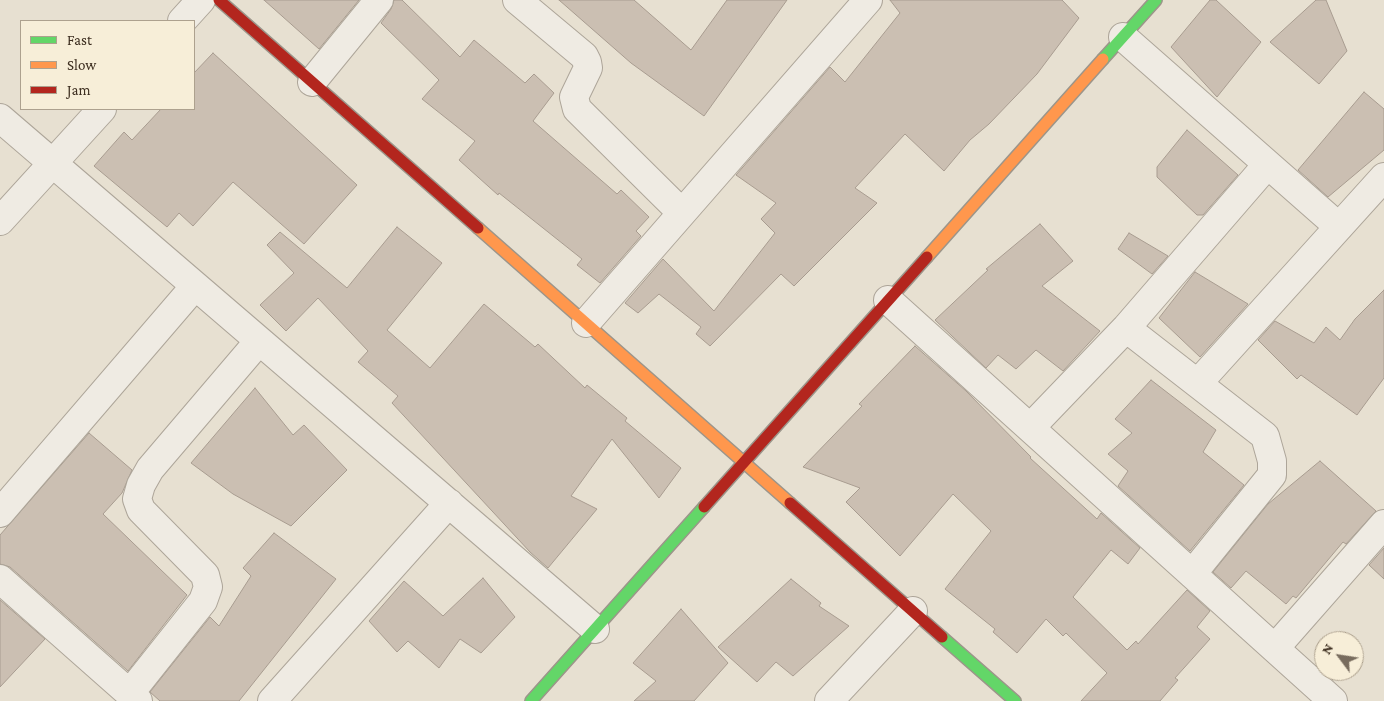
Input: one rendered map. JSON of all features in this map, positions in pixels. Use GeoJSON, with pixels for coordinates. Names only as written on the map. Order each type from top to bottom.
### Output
{"type":"FeatureCollection","features":[{"type":"Feature","properties":{"kind":"street"},"geometry":{"type":"LineString","coordinates":[[183,20],[201,0]]}},
{"type":"Feature","properties":{"kind":"street"},"geometry":{"type":"LineString","coordinates":[[219,0],[1015,701]]}},
{"type":"Feature","properties":{"kind":"street"},"geometry":{"type":"LineString","coordinates":[[312,82],[379,0]]}},
{"type":"Feature","properties":{"kind":"street"},"geometry":{"type":"LineString","coordinates":[[517,0],[584,56],[588,68],[574,97],[577,109],[682,213]]}},
{"type":"Feature","properties":{"kind":"street"},"geometry":{"type":"LineString","coordinates":[[586,323],[868,0]]}},
{"type":"Feature","properties":{"kind":"street"},"geometry":{"type":"LineString","coordinates":[[531,701],[1156,0]]}},
{"type":"Feature","properties":{"kind":"street"},"geometry":{"type":"LineString","coordinates":[[1123,37],[1267,166],[1339,227]]}},
{"type":"Feature","properties":{"kind":"street"},"geometry":{"type":"LineString","coordinates":[[0,221],[101,110]]}},
{"type":"Feature","properties":{"kind":"street"},"geometry":{"type":"LineString","coordinates":[[0,118],[595,628]]}},
{"type":"Feature","properties":{"kind":"street"},"geometry":{"type":"LineString","coordinates":[[1030,428],[1126,328],[1267,166]]}},
{"type":"Feature","properties":{"kind":"street"},"geometry":{"type":"LineString","coordinates":[[1198,383],[1384,177]]}},
{"type":"Feature","properties":{"kind":"street"},"geometry":{"type":"LineString","coordinates":[[0,513],[195,286]]}},
{"type":"Feature","properties":{"kind":"street"},"geometry":{"type":"LineString","coordinates":[[888,300],[1333,701]]}},
{"type":"Feature","properties":{"kind":"street"},"geometry":{"type":"LineString","coordinates":[[1126,328],[1265,436],[1272,461],[1272,475],[1192,574]]}},
{"type":"Feature","properties":{"kind":"street"},"geometry":{"type":"LineString","coordinates":[[0,579],[134,697],[203,600],[208,587],[205,575],[141,510],[137,499],[141,485],[150,469],[260,341]]}},
{"type":"Feature","properties":{"kind":"street"},"geometry":{"type":"LineString","coordinates":[[272,701],[448,503]]}},
{"type":"Feature","properties":{"kind":"street"},"geometry":{"type":"LineString","coordinates":[[1275,648],[1384,524]]}},
{"type":"Feature","properties":{"kind":"street"},"geometry":{"type":"LineString","coordinates":[[829,701],[913,612]]}},
{"type":"Feature","properties":{"kind":"building"},"geometry":{"type":"Polygon","coordinates":[[[264,0],[359,0],[319,49],[264,0]]]}},
{"type":"Feature","properties":{"kind":"building"},"geometry":{"type":"Polygon","coordinates":[[[394,0],[402,0],[460,57],[474,40],[525,83],[534,74],[554,93],[533,121],[617,194],[621,190],[649,217],[636,231],[641,236],[600,283],[577,265],[582,259],[499,193],[498,195],[459,160],[475,141],[422,99],[439,80],[381,23],[391,9],[394,0]]]}},
{"type":"Feature","properties":{"kind":"building"},"geometry":{"type":"Polygon","coordinates":[[[559,0],[634,0],[691,50],[727,0],[787,0],[704,116],[631,63],[559,0]]]}},
{"type":"Feature","properties":{"kind":"building"},"geometry":{"type":"Polygon","coordinates":[[[890,0],[1062,0],[1079,18],[1037,74],[989,124],[970,140],[944,171],[905,134],[855,188],[877,203],[794,286],[781,274],[710,346],[696,334],[701,327],[659,294],[638,313],[625,303],[663,259],[714,311],[775,233],[761,219],[776,203],[736,175],[830,67],[845,82],[900,13],[890,0]]]}},
{"type":"Feature","properties":{"kind":"building"},"geometry":{"type":"Polygon","coordinates":[[[1210,0],[1216,0],[1261,42],[1217,97],[1171,47],[1210,0]]]}},
{"type":"Feature","properties":{"kind":"building"},"geometry":{"type":"Polygon","coordinates":[[[1316,0],[1326,0],[1347,51],[1319,84],[1270,42],[1316,0]]]}},
{"type":"Feature","properties":{"kind":"building"},"geometry":{"type":"Polygon","coordinates":[[[213,53],[357,185],[304,244],[233,182],[193,226],[179,213],[167,227],[94,166],[124,132],[132,140],[160,110],[195,110],[195,72],[213,53]]]}},
{"type":"Feature","properties":{"kind":"building"},"geometry":{"type":"Polygon","coordinates":[[[1364,92],[1384,109],[1384,150],[1328,197],[1298,170],[1364,92]]]}},
{"type":"Feature","properties":{"kind":"building"},"geometry":{"type":"Polygon","coordinates":[[[1187,130],[1238,175],[1203,215],[1197,215],[1157,177],[1157,167],[1187,130]]]}},
{"type":"Feature","properties":{"kind":"building"},"geometry":{"type":"Polygon","coordinates":[[[1040,224],[1073,261],[1042,286],[1100,331],[1063,371],[1036,350],[1016,369],[998,355],[986,368],[935,320],[988,270],[986,269],[1040,224]]]}},
{"type":"Feature","properties":{"kind":"building"},"geometry":{"type":"Polygon","coordinates":[[[397,227],[442,263],[387,330],[430,368],[484,304],[535,347],[538,344],[585,388],[587,385],[627,418],[625,421],[681,468],[659,498],[612,439],[571,496],[597,509],[548,568],[530,552],[392,403],[398,396],[358,362],[368,351],[318,298],[286,331],[260,305],[294,273],[267,245],[280,232],[347,288],[397,227]]]}},
{"type":"Feature","properties":{"kind":"building"},"geometry":{"type":"Polygon","coordinates":[[[1129,233],[1168,256],[1152,274],[1118,249],[1129,233]]]}},
{"type":"Feature","properties":{"kind":"building"},"geometry":{"type":"Polygon","coordinates":[[[1195,272],[1248,304],[1200,357],[1159,318],[1195,272]]]}},
{"type":"Feature","properties":{"kind":"building"},"geometry":{"type":"Polygon","coordinates":[[[1384,290],[1384,378],[1357,415],[1301,375],[1297,379],[1258,340],[1275,321],[1314,343],[1326,327],[1340,340],[1355,319],[1384,290]]]}},
{"type":"Feature","properties":{"kind":"building"},"geometry":{"type":"Polygon","coordinates":[[[915,346],[966,391],[1030,458],[1097,519],[1101,513],[1140,548],[1128,564],[1111,550],[1073,597],[1127,650],[1136,641],[1138,644],[1187,590],[1210,611],[1197,627],[1210,639],[1175,678],[1178,680],[1160,701],[1081,701],[1107,673],[1066,633],[1063,636],[1046,619],[1017,653],[993,632],[995,629],[945,589],[991,531],[953,494],[900,556],[846,502],[860,488],[803,467],[862,406],[859,404],[915,346]]]}},
{"type":"Feature","properties":{"kind":"building"},"geometry":{"type":"Polygon","coordinates":[[[1151,380],[1216,430],[1203,452],[1244,485],[1190,551],[1118,486],[1128,471],[1108,454],[1132,433],[1115,419],[1151,380]]]}},
{"type":"Feature","properties":{"kind":"building"},"geometry":{"type":"Polygon","coordinates":[[[255,388],[293,435],[304,425],[347,470],[291,526],[233,494],[191,463],[255,388]]]}},
{"type":"Feature","properties":{"kind":"building"},"geometry":{"type":"Polygon","coordinates":[[[89,433],[132,470],[122,493],[103,514],[187,595],[128,671],[10,567],[0,564],[0,535],[89,433]]]}},
{"type":"Feature","properties":{"kind":"building"},"geometry":{"type":"Polygon","coordinates":[[[1320,461],[1376,511],[1346,544],[1343,542],[1296,598],[1293,596],[1286,604],[1246,571],[1231,588],[1213,572],[1268,504],[1320,461]]]}},
{"type":"Feature","properties":{"kind":"building"},"geometry":{"type":"Polygon","coordinates":[[[274,533],[336,579],[239,701],[160,701],[150,692],[210,617],[219,626],[251,576],[243,568],[274,533]]]}},
{"type":"Feature","properties":{"kind":"building"},"geometry":{"type":"Polygon","coordinates":[[[1384,548],[1384,579],[1369,565],[1384,548]]]}},
{"type":"Feature","properties":{"kind":"building"},"geometry":{"type":"Polygon","coordinates":[[[483,578],[515,617],[481,653],[460,639],[439,668],[408,641],[397,652],[369,621],[404,581],[443,616],[483,578]]]}},
{"type":"Feature","properties":{"kind":"building"},"geometry":{"type":"Polygon","coordinates":[[[791,579],[821,603],[819,606],[849,626],[793,676],[776,662],[757,682],[718,647],[791,579]]]}},
{"type":"Feature","properties":{"kind":"building"},"geometry":{"type":"Polygon","coordinates":[[[0,600],[45,639],[0,687],[0,600]]]}},
{"type":"Feature","properties":{"kind":"building"},"geometry":{"type":"Polygon","coordinates":[[[681,609],[728,663],[694,701],[634,701],[656,681],[633,663],[681,609]]]}},
{"type":"Feature","properties":{"kind":"traffic: fast"},"geometry":{"type":"LineString","coordinates":[[1103,59],[1156,0]]}},
{"type":"Feature","properties":{"kind":"traffic: fast"},"geometry":{"type":"LineString","coordinates":[[531,701],[704,507]]}},
{"type":"Feature","properties":{"kind":"traffic: fast"},"geometry":{"type":"LineString","coordinates":[[942,637],[1015,701]]}},
{"type":"Feature","properties":{"kind":"traffic: slow"},"geometry":{"type":"LineString","coordinates":[[927,257],[1103,59]]}},
{"type":"Feature","properties":{"kind":"traffic: slow"},"geometry":{"type":"LineString","coordinates":[[478,228],[790,503]]}},
{"type":"Feature","properties":{"kind":"traffic: jam"},"geometry":{"type":"LineString","coordinates":[[219,0],[478,228]]}},
{"type":"Feature","properties":{"kind":"traffic: jam"},"geometry":{"type":"LineString","coordinates":[[704,507],[927,257]]}},
{"type":"Feature","properties":{"kind":"traffic: jam"},"geometry":{"type":"LineString","coordinates":[[790,503],[942,637]]}}]}
